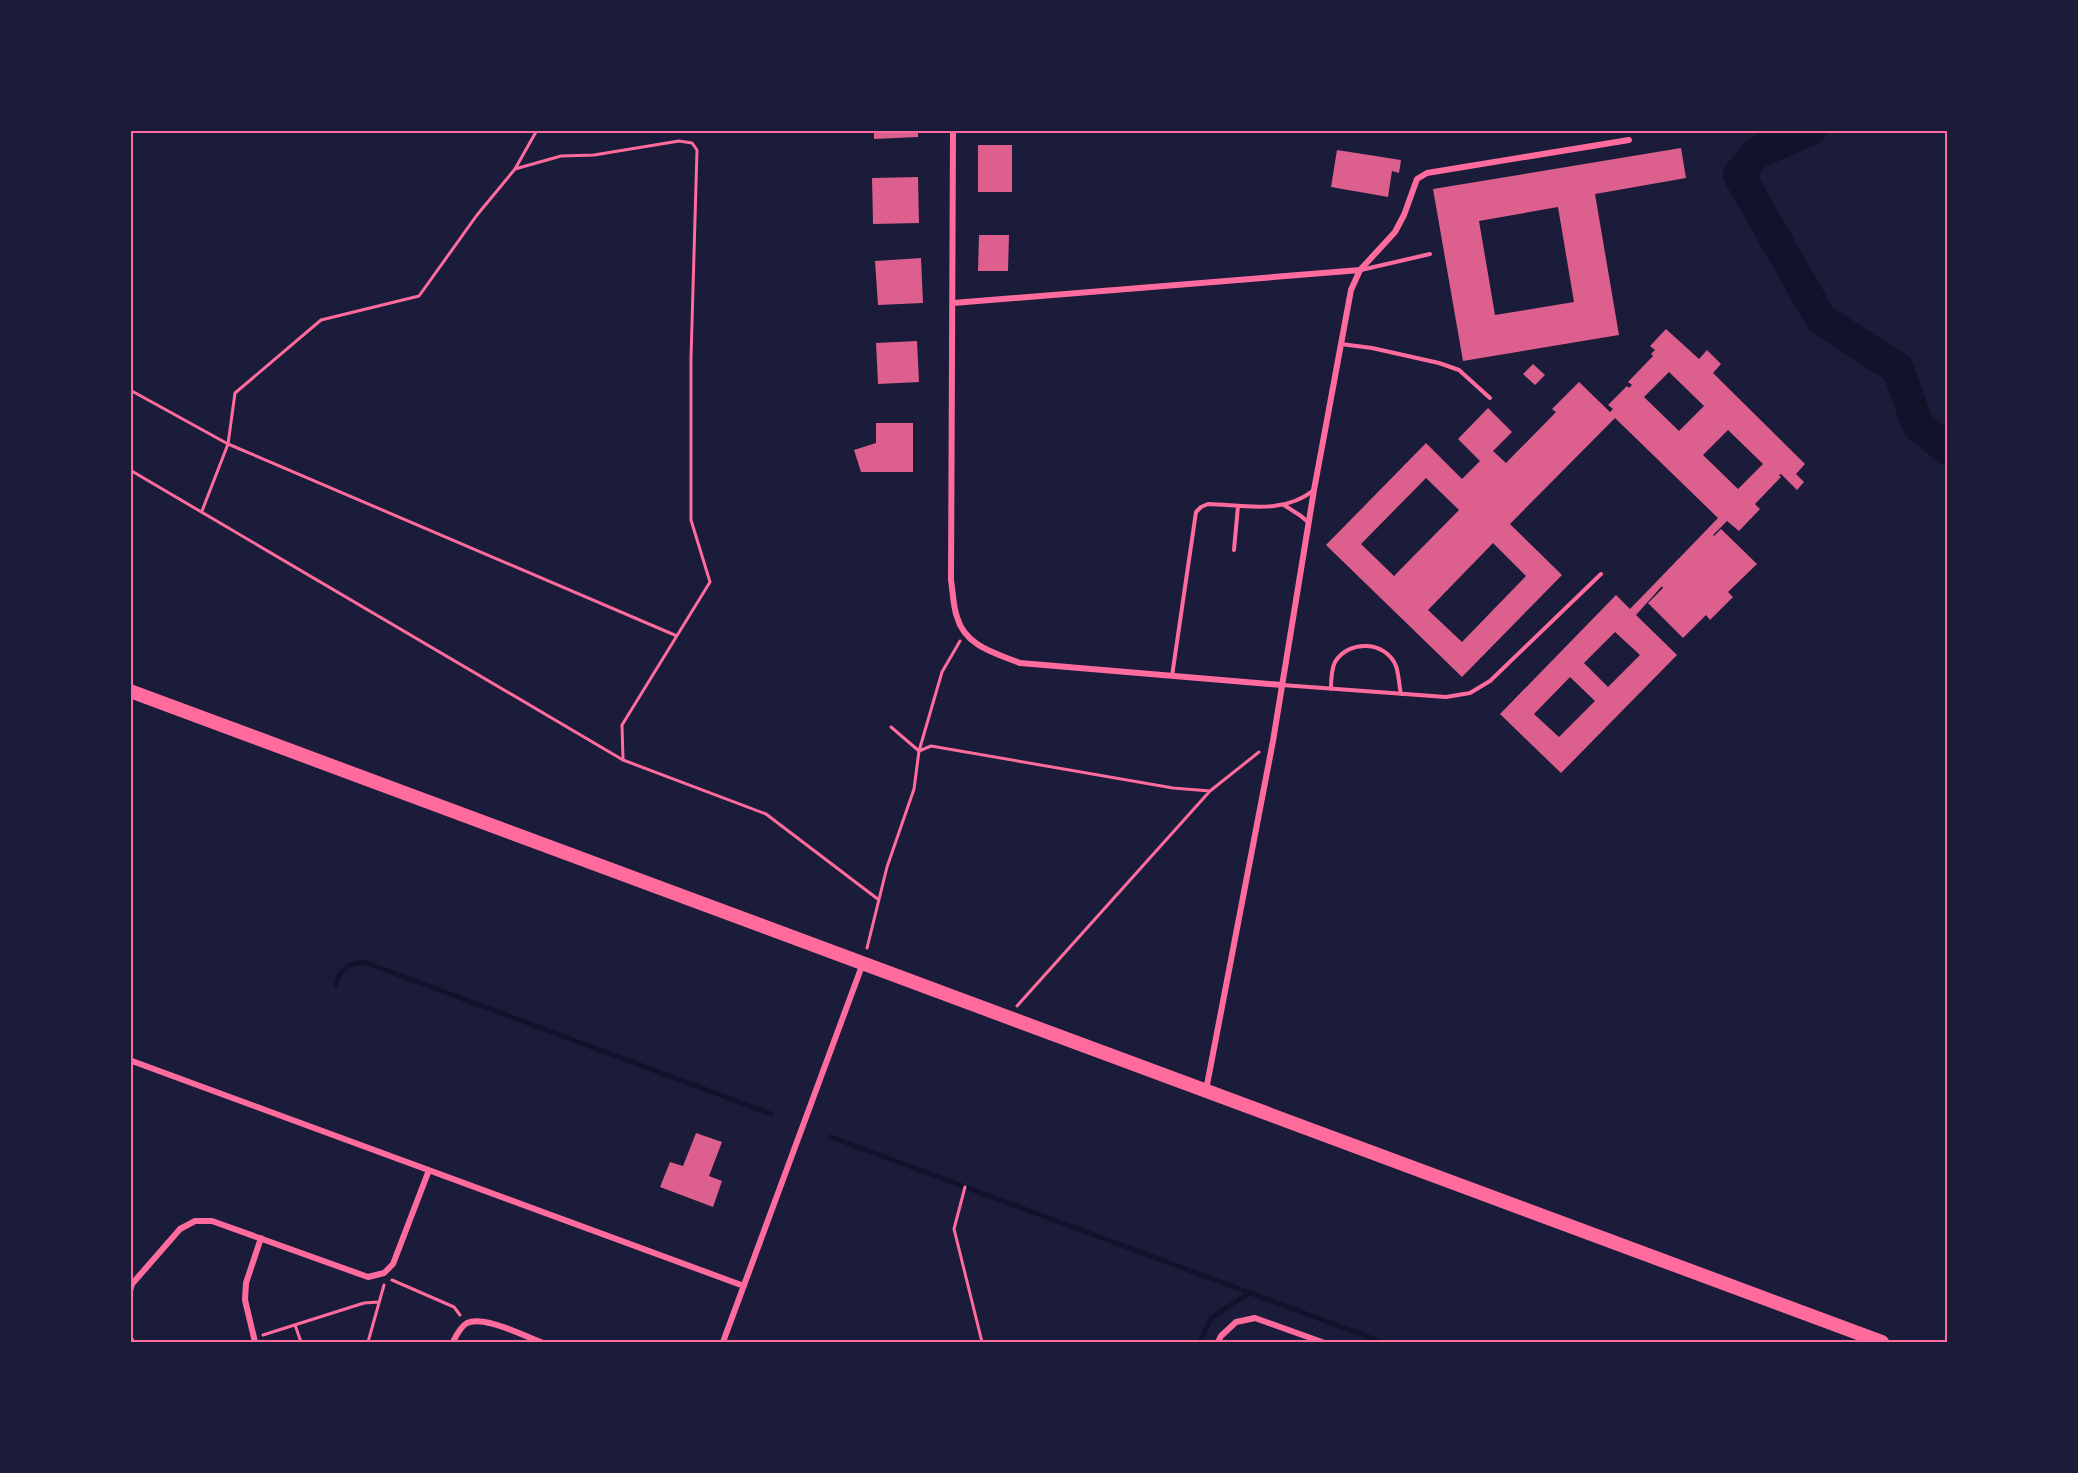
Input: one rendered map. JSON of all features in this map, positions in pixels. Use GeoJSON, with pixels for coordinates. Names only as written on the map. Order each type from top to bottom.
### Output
{"type":"FeatureCollection","features":[{"type":"Feature","properties":{"kind":"main road"},"geometry":{"type":"LineString","coordinates":[[130,692],[1882,1342]]}},
{"type":"Feature","properties":{"kind":"street"},"geometry":{"type":"LineString","coordinates":[[953,130],[951,580],[956,617],[964,634],[981,647],[1020,663],[1282,685]]}},
{"type":"Feature","properties":{"kind":"street"},"geometry":{"type":"LineString","coordinates":[[1206,1091],[1273,741],[1314,490],[1351,290],[1360,270],[1395,232],[1417,179],[1427,172],[1629,140]]}},
{"type":"Feature","properties":{"kind":"street"},"geometry":{"type":"LineString","coordinates":[[953,303],[1360,270]]}},
{"type":"Feature","properties":{"kind":"street"},"geometry":{"type":"LineString","coordinates":[[723,1342],[863,963]]}},
{"type":"Feature","properties":{"kind":"street"},"geometry":{"type":"LineString","coordinates":[[131,1062],[744,1286]]}},
{"type":"Feature","properties":{"kind":"street"},"geometry":{"type":"LineString","coordinates":[[130,1291],[132,1284],[180,1229],[195,1221],[212,1221],[368,1277],[384,1274],[393,1264],[429,1170]]}},
{"type":"Feature","properties":{"kind":"street"},"geometry":{"type":"LineString","coordinates":[[255,1340],[245,1300],[246,1283],[261,1238]]}},
{"type":"Feature","properties":{"kind":"street"},"geometry":{"type":"LineString","coordinates":[[1218,1342],[1236,1322],[1256,1318],[1322,1342]]}},
{"type":"Feature","properties":{"kind":"street"},"geometry":{"type":"LineString","coordinates":[[453,1342],[456,1334],[466,1323],[488,1322],[541,1342]]}},
{"type":"Feature","properties":{"kind":"lane"},"geometry":{"type":"LineString","coordinates":[[1360,270],[1430,254]]}},
{"type":"Feature","properties":{"kind":"lane"},"geometry":{"type":"LineString","coordinates":[[1340,344],[1372,348],[1439,363],[1459,370],[1490,398]]}},
{"type":"Feature","properties":{"kind":"lane"},"geometry":{"type":"LineString","coordinates":[[1172,676],[1196,512],[1208,504],[1267,507],[1284,505],[1301,500],[1314,490]]}},
{"type":"Feature","properties":{"kind":"lane"},"geometry":{"type":"LineString","coordinates":[[1284,505],[1309,524]]}},
{"type":"Feature","properties":{"kind":"lane"},"geometry":{"type":"LineString","coordinates":[[1234,550],[1239,506]]}},
{"type":"Feature","properties":{"kind":"lane"},"geometry":{"type":"LineString","coordinates":[[1282,685],[1458,696],[1481,688],[1601,574]]}},
{"type":"Feature","properties":{"kind":"lane"},"geometry":{"type":"LineString","coordinates":[[1331,689],[1332,668],[1340,656],[1351,648],[1365,645],[1379,649],[1392,659],[1396,666],[1401,694]]}},
{"type":"Feature","properties":{"kind":"path"},"geometry":{"type":"LineString","coordinates":[[202,511],[228,444],[235,393],[321,320],[419,296],[477,215],[514,169],[537,130]]}},
{"type":"Feature","properties":{"kind":"path"},"geometry":{"type":"LineString","coordinates":[[514,169],[561,156],[594,155],[678,141],[692,143],[697,150],[691,358],[691,520],[710,582],[622,725],[623,760]]}},
{"type":"Feature","properties":{"kind":"path"},"geometry":{"type":"LineString","coordinates":[[130,390],[228,444],[676,636]]}},
{"type":"Feature","properties":{"kind":"path"},"geometry":{"type":"LineString","coordinates":[[130,470],[623,760],[766,814],[879,900]]}},
{"type":"Feature","properties":{"kind":"path"},"geometry":{"type":"LineString","coordinates":[[863,963],[887,867],[914,789],[919,752],[942,672],[964,634]]}},
{"type":"Feature","properties":{"kind":"path"},"geometry":{"type":"LineString","coordinates":[[891,727],[919,752]]}},
{"type":"Feature","properties":{"kind":"path"},"geometry":{"type":"LineString","coordinates":[[1008,1017],[1210,791],[1273,741]]}},
{"type":"Feature","properties":{"kind":"path"},"geometry":{"type":"LineString","coordinates":[[919,752],[932,746],[1173,788],[1210,791]]}},
{"type":"Feature","properties":{"kind":"path"},"geometry":{"type":"LineString","coordinates":[[965,1187],[954,1229],[982,1342]]}},
{"type":"Feature","properties":{"kind":"path"},"geometry":{"type":"LineString","coordinates":[[368,1342],[386,1280],[395,1280],[454,1307],[466,1323]]}},
{"type":"Feature","properties":{"kind":"path"},"geometry":{"type":"LineString","coordinates":[[255,1340],[364,1303],[379,1302]]}},
{"type":"Feature","properties":{"kind":"path"},"geometry":{"type":"LineString","coordinates":[[296,1325],[301,1342]]}},
{"type":"Feature","properties":{"kind":"building"},"geometry":{"type":"Polygon","coordinates":[[[874,130],[918,130],[918,137],[874,139],[874,130]]]}},
{"type":"Feature","properties":{"kind":"building"},"geometry":{"type":"Polygon","coordinates":[[[978,145],[1012,145],[1012,192],[978,192],[978,145]]]}},
{"type":"Feature","properties":{"kind":"building"},"geometry":{"type":"Polygon","coordinates":[[[1681,148],[1686,178],[1595,194],[1619,335],[1463,361],[1433,189],[1681,148]],[[1558,207],[1479,221],[1495,315],[1574,302],[1558,207]]]}},
{"type":"Feature","properties":{"kind":"building"},"geometry":{"type":"Polygon","coordinates":[[[1337,150],[1401,160],[1399,173],[1392,171],[1388,197],[1331,187],[1337,150]]]}},
{"type":"Feature","properties":{"kind":"building"},"geometry":{"type":"Polygon","coordinates":[[[918,177],[919,223],[873,224],[872,178],[918,177]]]}},
{"type":"Feature","properties":{"kind":"building"},"geometry":{"type":"Polygon","coordinates":[[[979,235],[1009,235],[1008,271],[978,271],[979,235]]]}},
{"type":"Feature","properties":{"kind":"building"},"geometry":{"type":"Polygon","coordinates":[[[921,258],[923,303],[878,305],[875,261],[921,258]]]}},
{"type":"Feature","properties":{"kind":"building"},"geometry":{"type":"Polygon","coordinates":[[[1666,329],[1699,359],[1707,350],[1721,364],[1713,373],[1805,464],[1796,474],[1804,482],[1797,490],[1781,474],[1779,475],[1781,477],[1755,504],[1760,509],[1739,531],[1727,521],[1713,535],[1721,529],[1757,564],[1728,592],[1733,597],[1710,620],[1706,615],[1683,638],[1648,603],[1663,588],[1662,586],[1636,615],[1677,655],[1561,773],[1500,714],[1616,595],[1630,609],[1718,518],[1615,418],[1510,524],[1562,575],[1462,677],[1326,545],[1426,443],[1462,479],[1480,461],[1458,439],[1488,408],[1512,432],[1493,451],[1506,463],[1556,412],[1552,409],[1579,382],[1610,412],[1613,409],[1608,405],[1627,386],[1629,388],[1632,385],[1628,382],[1653,356],[1651,354],[1655,350],[1650,346],[1666,329]],[[1669,372],[1644,397],[1679,431],[1704,406],[1669,372]],[[1728,430],[1703,455],[1738,489],[1763,464],[1728,430]],[[1426,478],[1361,544],[1394,576],[1459,510],[1426,478]],[[1493,543],[1428,610],[1462,642],[1526,576],[1493,543]],[[1615,632],[1584,663],[1608,687],[1640,655],[1615,632]],[[1570,677],[1534,714],[1559,737],[1595,701],[1570,677]]]}},
{"type":"Feature","properties":{"kind":"building"},"geometry":{"type":"Polygon","coordinates":[[[917,341],[919,382],[878,384],[876,343],[917,341]]]}},
{"type":"Feature","properties":{"kind":"building"},"geometry":{"type":"Polygon","coordinates":[[[1533,364],[1545,375],[1535,385],[1523,374],[1533,364]]]}},
{"type":"Feature","properties":{"kind":"building"},"geometry":{"type":"Polygon","coordinates":[[[876,423],[913,423],[913,472],[861,472],[854,450],[876,443],[876,423]]]}},
{"type":"Feature","properties":{"kind":"building"},"geometry":{"type":"Polygon","coordinates":[[[696,1133],[722,1142],[709,1176],[722,1181],[713,1207],[660,1187],[670,1162],[683,1166],[696,1133]]]}},
{"type":"Feature","properties":{"kind":"waterway"},"geometry":{"type":"LineString","coordinates":[[1810,130],[1756,153],[1739,175],[1821,319],[1898,369],[1918,425],[1948,450]]}},
{"type":"Feature","properties":{"kind":"waterway"},"geometry":{"type":"LineString","coordinates":[[336,985],[340,974],[347,967],[356,963],[367,963],[771,1114]]}},
{"type":"Feature","properties":{"kind":"waterway"},"geometry":{"type":"LineString","coordinates":[[831,1137],[1382,1342]]}},
{"type":"Feature","properties":{"kind":"waterway"},"geometry":{"type":"LineString","coordinates":[[1200,1342],[1211,1318],[1249,1293]]}}]}
